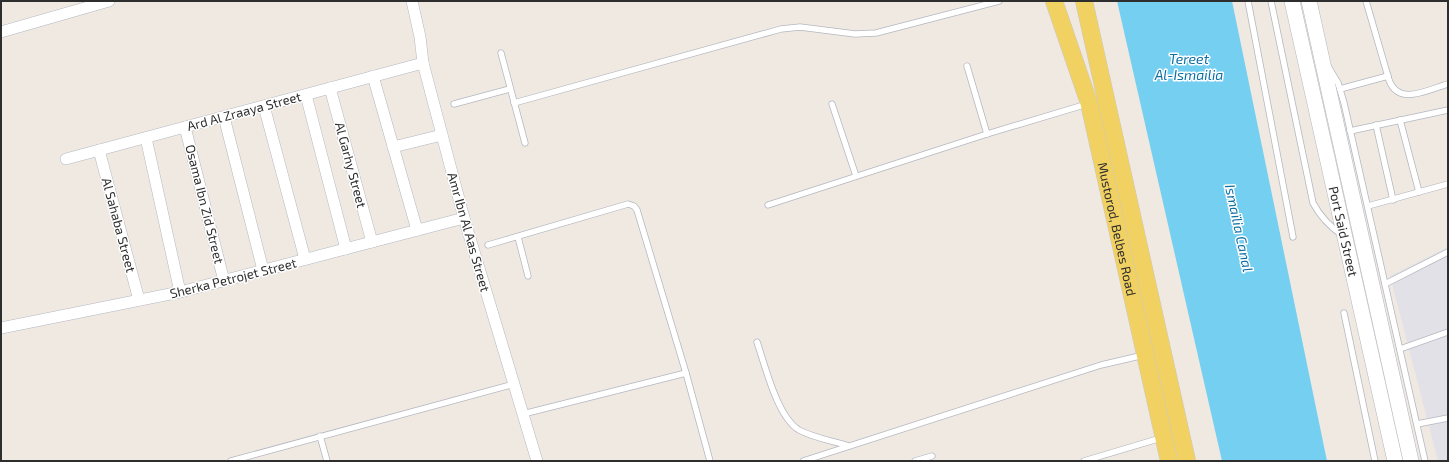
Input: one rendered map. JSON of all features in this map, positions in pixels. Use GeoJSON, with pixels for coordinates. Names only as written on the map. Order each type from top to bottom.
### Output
{"type":"FeatureCollection","features":[{"type":"Feature","properties":{"kind":"main road","name":"Mustorod, Belbes Road"},"geometry":{"type":"LineString","coordinates":[[1054,1],[1089,103],[1169,461]]}},
{"type":"Feature","properties":{"kind":"main road","name":"Mustorod, Belbes Road"},"geometry":{"type":"LineString","coordinates":[[1084,1],[1187,461]]}},
{"type":"Feature","properties":{"kind":"main road","name":"Port Said Street"},"geometry":{"type":"LineString","coordinates":[[1292,1],[1395,461]]}},
{"type":"Feature","properties":{"kind":"main road","name":"Port Said Street"},"geometry":{"type":"LineString","coordinates":[[1309,1],[1411,461]]}},
{"type":"Feature","properties":{"kind":"street"},"geometry":{"type":"LineString","coordinates":[[1,32],[109,1]]}},
{"type":"Feature","properties":{"kind":"street","name":"Amr Ibn Al Aas Street"},"geometry":{"type":"LineString","coordinates":[[412,1],[420,37],[423,63],[464,218],[537,461]]}},
{"type":"Feature","properties":{"kind":"street","name":"Ard Al Zraaya Street"},"geometry":{"type":"LineString","coordinates":[[66,159],[423,63]]}},
{"type":"Feature","properties":{"kind":"street"},"geometry":{"type":"LineString","coordinates":[[374,76],[417,230]]}},
{"type":"Feature","properties":{"kind":"street","name":"Al Garhy Street"},"geometry":{"type":"LineString","coordinates":[[330,88],[372,242]]}},
{"type":"Feature","properties":{"kind":"street"},"geometry":{"type":"LineString","coordinates":[[306,95],[346,249]]}},
{"type":"Feature","properties":{"kind":"street"},"geometry":{"type":"LineString","coordinates":[[264,106],[305,259]]}},
{"type":"Feature","properties":{"kind":"street"},"geometry":{"type":"LineString","coordinates":[[224,117],[263,270]]}},
{"type":"Feature","properties":{"kind":"street","name":"Osama Ibn Zid Street"},"geometry":{"type":"LineString","coordinates":[[185,127],[224,281]]}},
{"type":"Feature","properties":{"kind":"street"},"geometry":{"type":"LineString","coordinates":[[393,147],[442,136]]}},
{"type":"Feature","properties":{"kind":"street"},"geometry":{"type":"LineString","coordinates":[[146,138],[180,292]]}},
{"type":"Feature","properties":{"kind":"street","name":"Al Sahaba Street"},"geometry":{"type":"LineString","coordinates":[[100,150],[139,300]]}},
{"type":"Feature","properties":{"kind":"street","name":"Sherka Petrojet Street"},"geometry":{"type":"LineString","coordinates":[[1,328],[180,292],[464,218]]}},
{"type":"Feature","properties":{"kind":"lane"},"geometry":{"type":"LineString","coordinates":[[514,103],[781,29],[800,27],[855,34],[876,33],[999,1]]}},
{"type":"Feature","properties":{"kind":"lane"},"geometry":{"type":"LineString","coordinates":[[1248,1],[1293,237]]}},
{"type":"Feature","properties":{"kind":"lane"},"geometry":{"type":"LineString","coordinates":[[1271,1],[1313,203],[1319,214],[1328,224],[1345,237]]}},
{"type":"Feature","properties":{"kind":"lane"},"geometry":{"type":"LineString","coordinates":[[1366,1],[1390,84],[1396,91],[1407,96],[1448,84]]}},
{"type":"Feature","properties":{"kind":"lane"},"geometry":{"type":"LineString","coordinates":[[501,53],[525,143]]}},
{"type":"Feature","properties":{"kind":"lane"},"geometry":{"type":"LineString","coordinates":[[1321,60],[1335,76],[1340,89],[1368,206],[1425,461]]}},
{"type":"Feature","properties":{"kind":"lane"},"geometry":{"type":"LineString","coordinates":[[966,66],[987,134]]}},
{"type":"Feature","properties":{"kind":"lane"},"geometry":{"type":"LineString","coordinates":[[1340,89],[1388,76]]}},
{"type":"Feature","properties":{"kind":"lane"},"geometry":{"type":"LineString","coordinates":[[454,104],[510,89]]}},
{"type":"Feature","properties":{"kind":"lane"},"geometry":{"type":"LineString","coordinates":[[768,204],[1089,103]]}},
{"type":"Feature","properties":{"kind":"lane"},"geometry":{"type":"LineString","coordinates":[[832,104],[856,176]]}},
{"type":"Feature","properties":{"kind":"lane"},"geometry":{"type":"LineString","coordinates":[[1350,131],[1448,110]]}},
{"type":"Feature","properties":{"kind":"lane"},"geometry":{"type":"LineString","coordinates":[[1400,120],[1419,192]]}},
{"type":"Feature","properties":{"kind":"lane"},"geometry":{"type":"LineString","coordinates":[[1376,125],[1393,200]]}},
{"type":"Feature","properties":{"kind":"lane"},"geometry":{"type":"LineString","coordinates":[[1368,206],[1448,184]]}},
{"type":"Feature","properties":{"kind":"lane"},"geometry":{"type":"LineString","coordinates":[[488,245],[628,204],[634,206],[637,210],[686,373],[710,461]]}},
{"type":"Feature","properties":{"kind":"lane"},"geometry":{"type":"LineString","coordinates":[[518,237],[528,276]]}},
{"type":"Feature","properties":{"kind":"lane"},"geometry":{"type":"LineString","coordinates":[[1385,284],[1448,252]]}},
{"type":"Feature","properties":{"kind":"lane"},"geometry":{"type":"LineString","coordinates":[[1344,313],[1375,461]]}},
{"type":"Feature","properties":{"kind":"lane"},"geometry":{"type":"LineString","coordinates":[[1400,349],[1448,332]]}},
{"type":"Feature","properties":{"kind":"lane"},"geometry":{"type":"LineString","coordinates":[[757,342],[780,408],[788,420],[804,432],[849,446]]}},
{"type":"Feature","properties":{"kind":"lane"},"geometry":{"type":"LineString","coordinates":[[803,461],[1101,365],[1146,354]]}},
{"type":"Feature","properties":{"kind":"lane"},"geometry":{"type":"LineString","coordinates":[[523,414],[686,373]]}},
{"type":"Feature","properties":{"kind":"lane"},"geometry":{"type":"LineString","coordinates":[[231,461],[514,384]]}},
{"type":"Feature","properties":{"kind":"lane"},"geometry":{"type":"LineString","coordinates":[[1417,424],[1448,418]]}},
{"type":"Feature","properties":{"kind":"lane"},"geometry":{"type":"LineString","coordinates":[[320,436],[327,461]]}},
{"type":"Feature","properties":{"kind":"lane"},"geometry":{"type":"LineString","coordinates":[[1084,461],[1163,437]]}},
{"type":"Feature","properties":{"kind":"lane"},"geometry":{"type":"LineString","coordinates":[[915,461],[932,456]]}},
{"type":"Feature","properties":{"kind":"shaded area"},"geometry":{"type":"Polygon","coordinates":[[[1448,247],[1448,461],[1438,461],[1390,276],[1448,247]]]}},
{"type":"Feature","properties":{"kind":"water","name":"Tereet Al-Ismailia"},"geometry":{"type":"Polygon","coordinates":[[[1117,1],[1232,1],[1327,461],[1222,461],[1117,1]]]}},
{"type":"Feature","properties":{"kind":"water label","name":"Ismaïlia Canal"},"geometry":{"type":"Point","coordinates":[1239,228]}}]}
